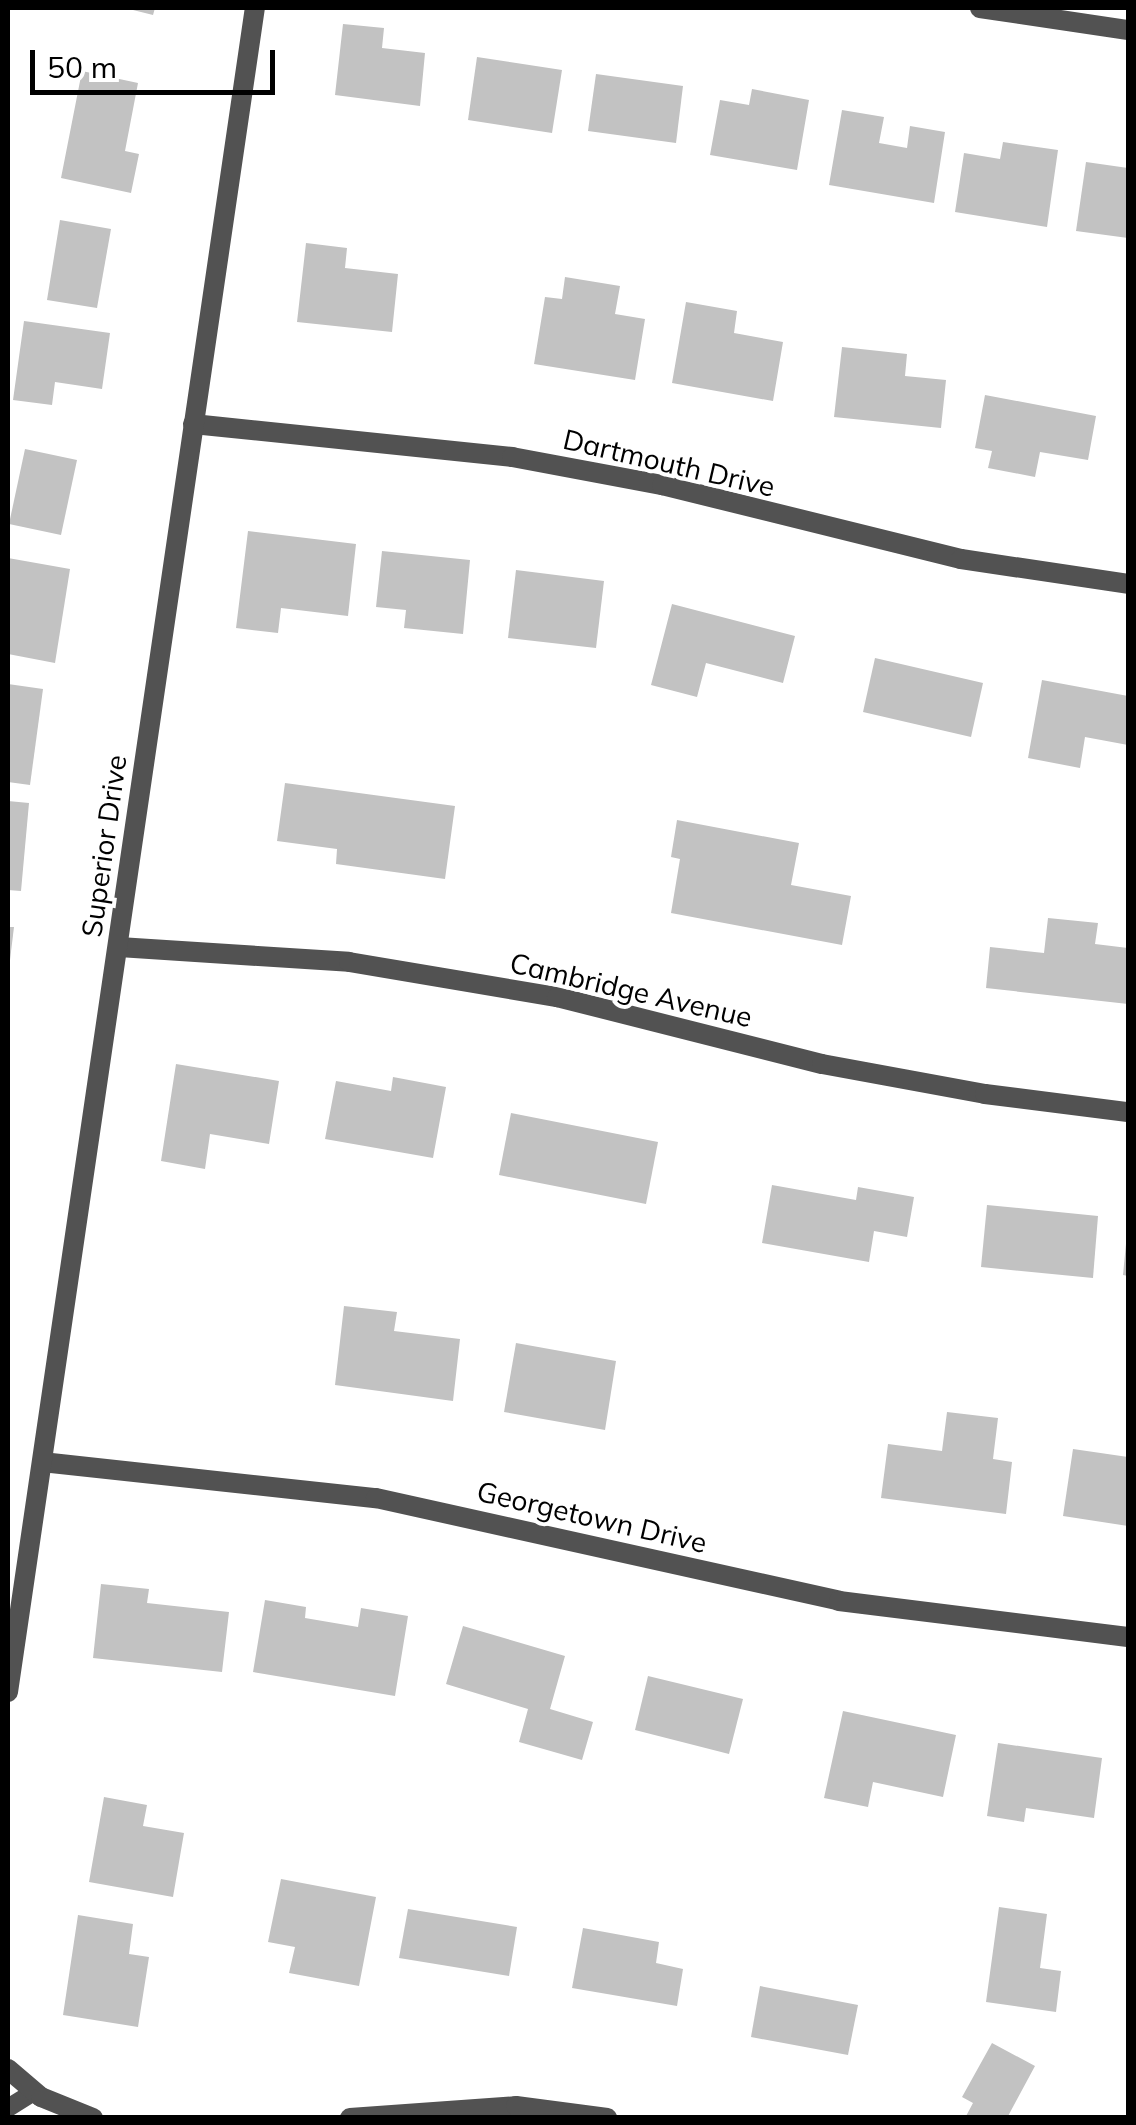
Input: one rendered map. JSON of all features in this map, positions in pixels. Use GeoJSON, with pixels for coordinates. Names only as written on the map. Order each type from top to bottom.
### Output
{"type":"FeatureCollection","features":[{"type":"Feature","properties":{"kind":"street","name":"Superior Drive"},"geometry":{"type":"LineString","coordinates":[[8,1692],[255,8]]}},
{"type":"Feature","properties":{"kind":"street"},"geometry":{"type":"LineString","coordinates":[[980,8],[1128,30]]}},
{"type":"Feature","properties":{"kind":"street","name":"Dartmouth Drive"},"geometry":{"type":"LineString","coordinates":[[193,424],[512,457],[662,485],[962,559],[1128,584]]}},
{"type":"Feature","properties":{"kind":"street","name":"Cambridge Avenue"},"geometry":{"type":"LineString","coordinates":[[119,947],[384,968],[557,997],[822,1064],[1128,1112]]}},
{"type":"Feature","properties":{"kind":"street","name":"Georgetown Drive"},"geometry":{"type":"LineString","coordinates":[[42,1462],[376,1498],[839,1601],[1128,1637]]}},
{"type":"Feature","properties":{"kind":"street"},"geometry":{"type":"LineString","coordinates":[[8,2069],[34,2092],[93,2118]]}},
{"type":"Feature","properties":{"kind":"street"},"geometry":{"type":"LineString","coordinates":[[350,2118],[516,2106],[608,2118]]}},
{"type":"Feature","properties":{"kind":"lane"},"geometry":{"type":"LineString","coordinates":[[8,2108],[34,2092]]}},
{"type":"Feature","properties":{"kind":"building"},"geometry":{"type":"Polygon","coordinates":[[[125,8],[155,8],[153,15],[125,8]]]}},
{"type":"Feature","properties":{"kind":"building"},"geometry":{"type":"Polygon","coordinates":[[[343,24],[384,28],[382,48],[425,53],[420,106],[335,95],[343,24]]]}},
{"type":"Feature","properties":{"kind":"building"},"geometry":{"type":"Polygon","coordinates":[[[477,57],[562,70],[552,133],[468,120],[477,57]]]}},
{"type":"Feature","properties":{"kind":"building"},"geometry":{"type":"Polygon","coordinates":[[[82,71],[138,83],[125,151],[139,154],[131,193],[61,178],[82,71]]]}},
{"type":"Feature","properties":{"kind":"building"},"geometry":{"type":"Polygon","coordinates":[[[596,74],[683,86],[676,143],[588,131],[596,74]]]}},
{"type":"Feature","properties":{"kind":"building"},"geometry":{"type":"Polygon","coordinates":[[[752,89],[809,100],[797,170],[710,155],[720,100],[749,105],[752,89]]]}},
{"type":"Feature","properties":{"kind":"building"},"geometry":{"type":"Polygon","coordinates":[[[842,110],[884,117],[879,143],[907,148],[910,126],[945,132],[934,203],[829,185],[842,110]]]}},
{"type":"Feature","properties":{"kind":"building"},"geometry":{"type":"Polygon","coordinates":[[[1003,142],[1058,150],[1047,227],[955,212],[964,153],[1000,159],[1003,142]]]}},
{"type":"Feature","properties":{"kind":"building"},"geometry":{"type":"Polygon","coordinates":[[[1086,162],[1128,168],[1128,238],[1076,231],[1086,162]]]}},
{"type":"Feature","properties":{"kind":"building"},"geometry":{"type":"Polygon","coordinates":[[[60,220],[111,229],[97,308],[47,300],[60,220]]]}},
{"type":"Feature","properties":{"kind":"building"},"geometry":{"type":"Polygon","coordinates":[[[306,243],[347,248],[345,268],[398,274],[392,332],[297,322],[306,243]]]}},
{"type":"Feature","properties":{"kind":"building"},"geometry":{"type":"Polygon","coordinates":[[[565,277],[620,286],[615,314],[645,319],[635,380],[534,364],[545,297],[562,299],[565,277]]]}},
{"type":"Feature","properties":{"kind":"building"},"geometry":{"type":"Polygon","coordinates":[[[686,302],[737,311],[734,333],[783,342],[773,401],[672,383],[686,302]]]}},
{"type":"Feature","properties":{"kind":"building"},"geometry":{"type":"Polygon","coordinates":[[[24,321],[110,333],[102,389],[55,382],[52,405],[13,400],[24,321]]]}},
{"type":"Feature","properties":{"kind":"building"},"geometry":{"type":"Polygon","coordinates":[[[842,347],[907,354],[905,376],[946,380],[941,428],[834,417],[842,347]]]}},
{"type":"Feature","properties":{"kind":"building"},"geometry":{"type":"Polygon","coordinates":[[[985,395],[1096,416],[1088,460],[1040,452],[1035,477],[988,468],[992,451],[975,448],[985,395]]]}},
{"type":"Feature","properties":{"kind":"building"},"geometry":{"type":"Polygon","coordinates":[[[25,449],[77,460],[61,535],[9,524],[25,449]]]}},
{"type":"Feature","properties":{"kind":"building"},"geometry":{"type":"Polygon","coordinates":[[[248,531],[356,544],[348,616],[281,608],[278,633],[236,628],[248,531]]]}},
{"type":"Feature","properties":{"kind":"building"},"geometry":{"type":"Polygon","coordinates":[[[382,551],[470,560],[463,634],[404,628],[406,610],[376,607],[382,551]]]}},
{"type":"Feature","properties":{"kind":"building"},"geometry":{"type":"Polygon","coordinates":[[[8,558],[70,569],[55,663],[8,654],[8,558]]]}},
{"type":"Feature","properties":{"kind":"building"},"geometry":{"type":"Polygon","coordinates":[[[516,570],[604,581],[596,648],[508,638],[516,570]]]}},
{"type":"Feature","properties":{"kind":"building"},"geometry":{"type":"Polygon","coordinates":[[[672,604],[795,636],[783,683],[706,663],[697,697],[651,685],[672,604]]]}},
{"type":"Feature","properties":{"kind":"building"},"geometry":{"type":"Polygon","coordinates":[[[875,658],[983,683],[971,737],[863,712],[875,658]]]}},
{"type":"Feature","properties":{"kind":"building"},"geometry":{"type":"Polygon","coordinates":[[[1042,680],[1128,696],[1128,745],[1085,737],[1080,768],[1028,758],[1042,680]]]}},
{"type":"Feature","properties":{"kind":"building"},"geometry":{"type":"Polygon","coordinates":[[[8,684],[43,689],[30,785],[8,782],[8,684]]]}},
{"type":"Feature","properties":{"kind":"building"},"geometry":{"type":"Polygon","coordinates":[[[285,783],[455,806],[445,879],[336,864],[337,849],[277,841],[285,783]]]}},
{"type":"Feature","properties":{"kind":"building"},"geometry":{"type":"Polygon","coordinates":[[[8,801],[29,803],[21,891],[8,890],[8,801]]]}},
{"type":"Feature","properties":{"kind":"building"},"geometry":{"type":"Polygon","coordinates":[[[677,820],[799,843],[791,885],[851,896],[842,945],[671,913],[680,859],[671,857],[677,820]]]}},
{"type":"Feature","properties":{"kind":"building"},"geometry":{"type":"Polygon","coordinates":[[[1048,918],[1098,923],[1095,944],[1128,948],[1128,1004],[986,988],[990,947],[1044,953],[1048,918]]]}},
{"type":"Feature","properties":{"kind":"building"},"geometry":{"type":"Polygon","coordinates":[[[8,927],[14,927],[10,960],[8,960],[8,927]]]}},
{"type":"Feature","properties":{"kind":"building"},"geometry":{"type":"Polygon","coordinates":[[[176,1064],[279,1081],[269,1144],[210,1134],[205,1169],[161,1161],[176,1064]]]}},
{"type":"Feature","properties":{"kind":"building"},"geometry":{"type":"Polygon","coordinates":[[[393,1077],[446,1087],[433,1158],[325,1139],[336,1081],[391,1091],[393,1077]]]}},
{"type":"Feature","properties":{"kind":"building"},"geometry":{"type":"Polygon","coordinates":[[[511,1113],[658,1142],[646,1204],[499,1175],[511,1113]]]}},
{"type":"Feature","properties":{"kind":"building"},"geometry":{"type":"Polygon","coordinates":[[[772,1185],[856,1200],[858,1187],[914,1197],[907,1237],[874,1231],[869,1262],[762,1243],[772,1185]]]}},
{"type":"Feature","properties":{"kind":"building"},"geometry":{"type":"Polygon","coordinates":[[[987,1205],[1098,1216],[1093,1278],[981,1267],[987,1205]]]}},
{"type":"Feature","properties":{"kind":"building"},"geometry":{"type":"Polygon","coordinates":[[[1128,1244],[1128,1276],[1123,1275],[1128,1244]]]}},
{"type":"Feature","properties":{"kind":"building"},"geometry":{"type":"Polygon","coordinates":[[[344,1306],[397,1312],[394,1331],[460,1339],[453,1401],[335,1385],[344,1306]]]}},
{"type":"Feature","properties":{"kind":"building"},"geometry":{"type":"Polygon","coordinates":[[[516,1343],[616,1361],[605,1430],[504,1412],[516,1343]]]}},
{"type":"Feature","properties":{"kind":"building"},"geometry":{"type":"Polygon","coordinates":[[[947,1412],[998,1418],[993,1459],[1012,1462],[1006,1514],[881,1498],[888,1444],[942,1451],[947,1412]]]}},
{"type":"Feature","properties":{"kind":"building"},"geometry":{"type":"Polygon","coordinates":[[[1073,1449],[1128,1457],[1128,1526],[1063,1516],[1073,1449]]]}},
{"type":"Feature","properties":{"kind":"building"},"geometry":{"type":"Polygon","coordinates":[[[101,1584],[149,1589],[147,1603],[229,1612],[222,1672],[93,1658],[101,1584]]]}},
{"type":"Feature","properties":{"kind":"building"},"geometry":{"type":"Polygon","coordinates":[[[265,1600],[306,1607],[305,1618],[358,1627],[361,1608],[408,1616],[395,1696],[253,1672],[265,1600]]]}},
{"type":"Feature","properties":{"kind":"building"},"geometry":{"type":"Polygon","coordinates":[[[463,1626],[565,1656],[550,1709],[593,1722],[582,1760],[519,1742],[528,1709],[446,1684],[463,1626]]]}},
{"type":"Feature","properties":{"kind":"building"},"geometry":{"type":"Polygon","coordinates":[[[648,1676],[743,1699],[729,1754],[635,1730],[648,1676]]]}},
{"type":"Feature","properties":{"kind":"building"},"geometry":{"type":"Polygon","coordinates":[[[843,1711],[956,1735],[943,1797],[873,1782],[868,1807],[824,1798],[843,1711]]]}},
{"type":"Feature","properties":{"kind":"building"},"geometry":{"type":"Polygon","coordinates":[[[998,1743],[1102,1758],[1094,1818],[1026,1808],[1024,1822],[987,1816],[998,1743]]]}},
{"type":"Feature","properties":{"kind":"building"},"geometry":{"type":"Polygon","coordinates":[[[104,1797],[147,1805],[143,1826],[184,1833],[173,1897],[89,1882],[104,1797]]]}},
{"type":"Feature","properties":{"kind":"building"},"geometry":{"type":"Polygon","coordinates":[[[281,1879],[376,1897],[359,1986],[289,1973],[295,1947],[268,1942],[281,1879]]]}},
{"type":"Feature","properties":{"kind":"building"},"geometry":{"type":"Polygon","coordinates":[[[999,1907],[1047,1914],[1040,1968],[1061,1971],[1056,2012],[986,2002],[999,1907]]]}},
{"type":"Feature","properties":{"kind":"building"},"geometry":{"type":"Polygon","coordinates":[[[408,1909],[517,1927],[509,1976],[399,1958],[408,1909]]]}},
{"type":"Feature","properties":{"kind":"building"},"geometry":{"type":"Polygon","coordinates":[[[78,1915],[133,1924],[129,1954],[149,1957],[138,2027],[63,2015],[78,1915]]]}},
{"type":"Feature","properties":{"kind":"building"},"geometry":{"type":"Polygon","coordinates":[[[583,1928],[659,1942],[656,1963],[683,1969],[677,2006],[572,1988],[583,1928]]]}},
{"type":"Feature","properties":{"kind":"building"},"geometry":{"type":"Polygon","coordinates":[[[760,1986],[858,2005],[848,2055],[751,2037],[760,1986]]]}},
{"type":"Feature","properties":{"kind":"building"},"geometry":{"type":"Polygon","coordinates":[[[992,2043],[1035,2066],[1007,2118],[965,2118],[973,2103],[962,2097],[992,2043]]]}}]}
